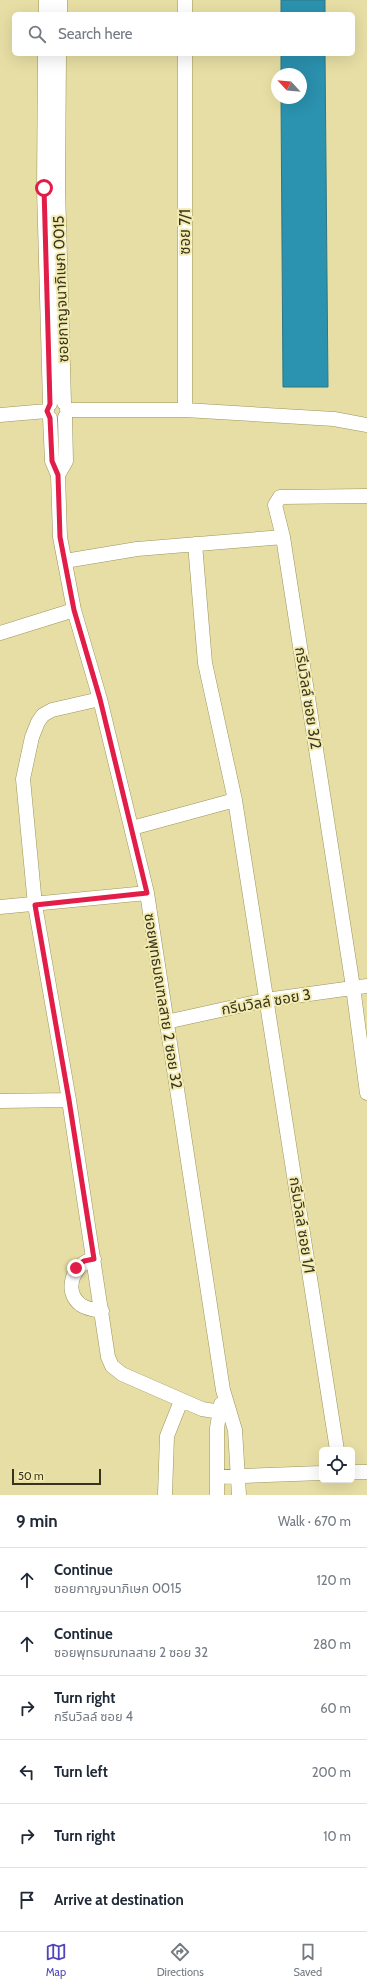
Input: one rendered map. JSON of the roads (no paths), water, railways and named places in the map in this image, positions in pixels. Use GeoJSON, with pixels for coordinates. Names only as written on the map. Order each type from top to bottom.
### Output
{"type":"FeatureCollection","features":[{"type":"Feature","properties":{"kind":"street"},"geometry":{"type":"LineString","coordinates":[[46,0],[46,12]]}},
{"type":"Feature","properties":{"kind":"street"},"geometry":{"type":"LineString","coordinates":[[60,0],[60,12]]}},
{"type":"Feature","properties":{"kind":"street"},"geometry":{"type":"LineString","coordinates":[[185,0],[185,12]]}},
{"type":"Feature","properties":{"kind":"street","name":"ซอยกาญจนาภิเษก 0015"},"geometry":{"type":"LineString","coordinates":[[45,56],[44,188],[49,411]]}},
{"type":"Feature","properties":{"kind":"street","name":"ซอยกาญจนาภิเษก 0015"},"geometry":{"type":"LineString","coordinates":[[60,56],[58,188],[65,410]]}},
{"type":"Feature","properties":{"kind":"street","name":"ซอย 7/1"},"geometry":{"type":"LineString","coordinates":[[185,56],[185,410]]}},
{"type":"Feature","properties":{"kind":"street"},"geometry":{"type":"LineString","coordinates":[[0,415],[49,411],[58,420],[65,410],[185,410],[334,419],[367,425]]}},
{"type":"Feature","properties":{"kind":"street","name":"ซอยพุทธมณฑลสาย 2 ซอย 32"},"geometry":{"type":"LineString","coordinates":[[58,475],[66,461],[65,410]]}},
{"type":"Feature","properties":{"kind":"street","name":"ซอยพุทธมณฑลสาย 2 ซอย 32"},"geometry":{"type":"LineString","coordinates":[[49,411],[52,461],[58,475],[60,537],[64,561],[74,610],[100,699],[147,893],[223,1390],[235,1430],[239,1495]]}},
{"type":"Feature","properties":{"kind":"street","name":"กรีนวิลล์ ซอย 3/2"},"geometry":{"type":"LineString","coordinates":[[367,496],[280,497],[275,505],[283,537],[353,987],[367,1093]]}},
{"type":"Feature","properties":{"kind":"street"},"geometry":{"type":"LineString","coordinates":[[64,561],[137,549],[283,537]]}},
{"type":"Feature","properties":{"kind":"street","name":"กรีนวิลล์ ซอย 1/1"},"geometry":{"type":"LineString","coordinates":[[195,544],[205,663],[235,800],[337,1447]]}},
{"type":"Feature","properties":{"kind":"street"},"geometry":{"type":"LineString","coordinates":[[0,633],[74,610]]}},
{"type":"Feature","properties":{"kind":"street"},"geometry":{"type":"LineString","coordinates":[[100,699],[52,710],[43,715],[32,736],[23,779],[35,905],[69,1100],[108,1357],[112,1366],[122,1374],[181,1401],[202,1409],[220,1412]]}},
{"type":"Feature","properties":{"kind":"street"},"geometry":{"type":"LineString","coordinates":[[132,828],[235,800]]}},
{"type":"Feature","properties":{"kind":"street"},"geometry":{"type":"LineString","coordinates":[[0,907],[35,905],[147,893]]}},
{"type":"Feature","properties":{"kind":"street","name":"กรีนวิลล์ ซอย 3"},"geometry":{"type":"LineString","coordinates":[[166,1022],[266,1000],[367,986]]}},
{"type":"Feature","properties":{"kind":"street"},"geometry":{"type":"LineString","coordinates":[[0,1101],[69,1100]]}},
{"type":"Feature","properties":{"kind":"street"},"geometry":{"type":"LineString","coordinates":[[94,1259],[84,1261],[76,1268],[72,1284],[73,1293],[81,1305],[102,1311]]}},
{"type":"Feature","properties":{"kind":"street","name":"ซอยพุทธมณฑลสาย 2 ซอย 32"},"geometry":{"type":"LineString","coordinates":[[217,1495],[217,1428],[223,1390]]}},
{"type":"Feature","properties":{"kind":"street"},"geometry":{"type":"LineString","coordinates":[[165,1495],[167,1436],[181,1401]]}},
{"type":"Feature","properties":{"kind":"street"},"geometry":{"type":"LineString","coordinates":[[355,1472],[367,1472]]}},
{"type":"Feature","properties":{"kind":"street"},"geometry":{"type":"LineString","coordinates":[[216,1477],[319,1473]]}},
{"type":"Feature","properties":{"kind":"water"},"geometry":{"type":"Polygon","coordinates":[[[281,0],[325,0],[325,12],[281,12],[281,0]]]}},
{"type":"Feature","properties":{"kind":"water"},"geometry":{"type":"Polygon","coordinates":[[[281,56],[325,56],[328,387],[283,387],[281,104],[307,104],[307,68],[281,68],[281,56]]]}}]}
